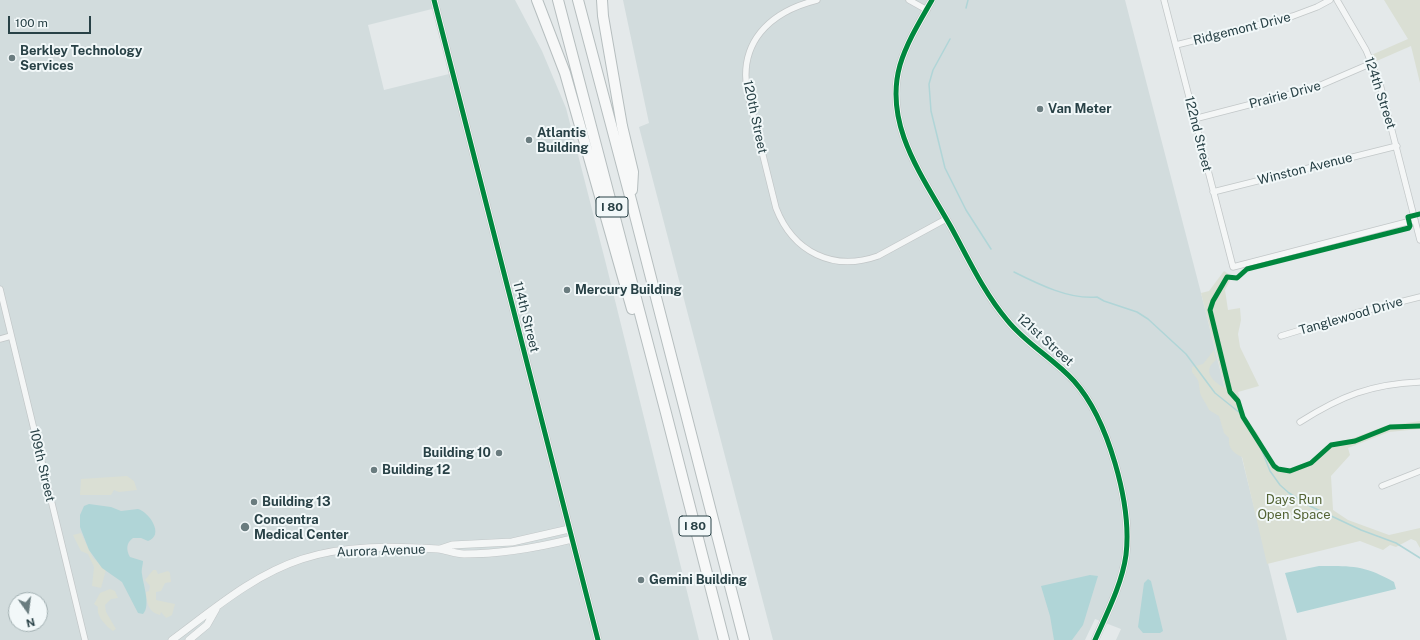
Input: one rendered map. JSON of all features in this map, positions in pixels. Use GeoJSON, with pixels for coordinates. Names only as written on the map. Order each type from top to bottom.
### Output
{"type":"FeatureCollection","features":[{"type":"Feature","properties":{"kind":"highway"},"geometry":{"type":"LineString","coordinates":[[537,0],[565,73],[637,328],[666,413]]}},
{"type":"Feature","properties":{"kind":"highway","name":"I 80"},"geometry":{"type":"LineString","coordinates":[[558,0],[724,640]]}},
{"type":"Feature","properties":{"kind":"highway","name":"I 80"},"geometry":{"type":"LineString","coordinates":[[578,0],[631,200],[743,639]]}},
{"type":"Feature","properties":{"kind":"highway"},"geometry":{"type":"LineString","coordinates":[[602,0],[603,16],[614,79],[633,172],[631,200]]}},
{"type":"Feature","properties":{"kind":"street","name":"114th Street"},"geometry":{"type":"LineString","coordinates":[[434,0],[598,640]]}},
{"type":"Feature","properties":{"kind":"street","name":"120th Street"},"geometry":{"type":"LineString","coordinates":[[817,0],[786,10],[767,24],[752,47],[747,67],[746,85],[776,208],[789,232],[803,247],[820,257],[843,262],[858,262],[878,256],[946,219]]}},
{"type":"Feature","properties":{"kind":"street"},"geometry":{"type":"LineString","coordinates":[[909,0],[927,10]]}},
{"type":"Feature","properties":{"kind":"street","name":"121st Street"},"geometry":{"type":"LineString","coordinates":[[932,0],[907,47],[900,66],[897,83],[897,110],[907,148],[946,219],[998,308],[1018,332],[1056,364],[1075,383],[1093,408],[1106,436],[1124,501],[1127,543],[1126,557],[1118,587],[1095,640]]}},
{"type":"Feature","properties":{"kind":"street","name":"122nd Street"},"geometry":{"type":"LineString","coordinates":[[1164,0],[1233,267],[1415,220]]}},
{"type":"Feature","properties":{"kind":"street","name":"Ridgemont Drive"},"geometry":{"type":"LineString","coordinates":[[1176,46],[1293,16],[1312,10],[1330,0]]}},
{"type":"Feature","properties":{"kind":"street","name":"124th Street"},"geometry":{"type":"LineString","coordinates":[[1337,0],[1372,63],[1380,84],[1420,240]]}},
{"type":"Feature","properties":{"kind":"street","name":"Prairie Drive"},"geometry":{"type":"LineString","coordinates":[[1194,119],[1314,88],[1372,63]]}},
{"type":"Feature","properties":{"kind":"street","name":"Winston Avenue"},"geometry":{"type":"LineString","coordinates":[[1213,192],[1396,146]]}},
{"type":"Feature","properties":{"kind":"street","name":"109th Street"},"geometry":{"type":"LineString","coordinates":[[0,290],[85,640]]}},
{"type":"Feature","properties":{"kind":"street","name":"Tanglewood Drive"},"geometry":{"type":"LineString","coordinates":[[1282,336],[1356,313],[1420,297]]}},
{"type":"Feature","properties":{"kind":"street"},"geometry":{"type":"LineString","coordinates":[[0,339],[11,336]]}},
{"type":"Feature","properties":{"kind":"street"},"geometry":{"type":"LineString","coordinates":[[1300,422],[1338,400],[1370,388],[1388,384],[1420,382]]}},
{"type":"Feature","properties":{"kind":"street"},"geometry":{"type":"LineString","coordinates":[[1382,486],[1406,478],[1420,471]]}},
{"type":"Feature","properties":{"kind":"street","name":"Aurora Avenue"},"geometry":{"type":"LineString","coordinates":[[440,549],[452,545],[512,542],[569,529]]}},
{"type":"Feature","properties":{"kind":"street","name":"Aurora Avenue"},"geometry":{"type":"LineString","coordinates":[[172,640],[201,617],[256,579],[304,558],[337,551],[356,549],[440,549],[462,554],[501,553],[530,550],[572,539]]}},
{"type":"Feature","properties":{"kind":"street","name":"Aurora Avenue"},"geometry":{"type":"LineString","coordinates":[[189,640],[206,625],[217,607]]}},
{"type":"Feature","properties":{"kind":"shaded area"},"geometry":{"type":"Polygon","coordinates":[[[0,0],[515,0],[542,51],[566,108],[699,640],[0,640],[0,0]],[[436,8],[368,25],[384,90],[453,73],[436,8]]]}},
{"type":"Feature","properties":{"kind":"shaded area"},"geometry":{"type":"Polygon","coordinates":[[[623,0],[1125,0],[1201,293],[1287,640],[1116,640],[1121,629],[1095,619],[1085,640],[773,640],[639,127],[649,123],[623,0]]]}},
{"type":"Feature","properties":{"kind":"green space"},"geometry":{"type":"Polygon","coordinates":[[[1384,0],[1420,0],[1420,83],[1411,46],[1372,63],[1369,56],[1408,39],[1384,0]]]}},
{"type":"Feature","properties":{"kind":"green space","name":"Days Run Open Space"},"geometry":{"type":"Polygon","coordinates":[[[1224,271],[1232,276],[1225,290],[1228,310],[1240,308],[1241,320],[1238,334],[1240,347],[1259,386],[1238,392],[1245,418],[1257,433],[1273,462],[1282,469],[1291,468],[1309,462],[1330,443],[1351,439],[1385,426],[1420,421],[1420,429],[1389,432],[1348,448],[1350,455],[1331,476],[1333,510],[1348,520],[1389,535],[1420,528],[1420,548],[1416,541],[1411,539],[1396,547],[1390,545],[1383,550],[1360,541],[1267,564],[1242,457],[1236,454],[1230,447],[1229,438],[1224,433],[1219,416],[1209,410],[1201,394],[1198,381],[1192,372],[1192,367],[1203,364],[1214,350],[1216,360],[1210,366],[1210,374],[1219,385],[1225,388],[1201,293],[1209,291],[1224,271]]]}},
{"type":"Feature","properties":{"kind":"green space"},"geometry":{"type":"Polygon","coordinates":[[[127,476],[134,481],[137,490],[119,492],[114,490],[111,495],[80,495],[81,479],[127,476]]]}},
{"type":"Feature","properties":{"kind":"green space"},"geometry":{"type":"Polygon","coordinates":[[[81,533],[93,558],[106,570],[101,588],[92,586],[94,567],[88,554],[81,551],[73,535],[81,533]]]}},
{"type":"Feature","properties":{"kind":"green space"},"geometry":{"type":"Polygon","coordinates":[[[153,570],[156,570],[158,574],[168,571],[170,573],[171,582],[165,583],[161,591],[156,592],[156,600],[175,604],[172,615],[166,618],[161,612],[160,615],[153,612],[148,603],[146,592],[149,591],[150,586],[145,580],[153,570]]]}},
{"type":"Feature","properties":{"kind":"green space"},"geometry":{"type":"Polygon","coordinates":[[[110,589],[115,591],[118,598],[111,599],[105,605],[106,612],[116,629],[113,631],[102,620],[98,607],[94,604],[100,593],[110,589]]]}},
{"type":"Feature","properties":{"kind":"water"},"geometry":{"type":"Polygon","coordinates":[[[89,504],[111,507],[121,511],[138,509],[147,514],[154,524],[155,534],[153,538],[148,541],[141,538],[133,538],[127,547],[130,557],[143,561],[142,572],[146,595],[146,606],[143,614],[138,613],[122,582],[102,568],[89,550],[80,527],[80,515],[84,506],[89,504]]]}},
{"type":"Feature","properties":{"kind":"water"},"geometry":{"type":"Polygon","coordinates":[[[1319,566],[1340,566],[1366,569],[1384,576],[1394,582],[1396,589],[1297,613],[1285,573],[1319,566]]]}},
{"type":"Feature","properties":{"kind":"water"},"geometry":{"type":"Polygon","coordinates":[[[1090,575],[1098,576],[1083,625],[1072,640],[1054,640],[1050,616],[1041,586],[1090,575]]]}},
{"type":"Feature","properties":{"kind":"water"},"geometry":{"type":"Polygon","coordinates":[[[1148,579],[1151,581],[1163,631],[1160,633],[1143,633],[1138,627],[1144,583],[1148,579]]]}},
{"type":"Feature","properties":{"kind":"waterway"},"geometry":{"type":"LineString","coordinates":[[966,8],[968,0]]}},
{"type":"Feature","properties":{"kind":"waterway"},"geometry":{"type":"LineString","coordinates":[[950,39],[933,70],[929,84],[931,111],[945,168],[966,210],[991,249]]}},
{"type":"Feature","properties":{"kind":"waterway"},"geometry":{"type":"LineString","coordinates":[[1014,272],[1065,294],[1097,297],[1104,301],[1137,312],[1148,319],[1186,354],[1215,393],[1240,413],[1261,448],[1270,471],[1280,485],[1289,493],[1310,506],[1361,530],[1396,543],[1420,558]]}},
{"type":"Feature","properties":{"kind":"cycle path"},"geometry":{"type":"LineString","coordinates":[[434,0],[598,640]]}},
{"type":"Feature","properties":{"kind":"cycle path"},"geometry":{"type":"LineString","coordinates":[[932,0],[906,48],[900,65],[896,87],[897,109],[901,129],[909,150],[918,170],[991,298],[1014,329],[1074,381],[1086,397],[1097,417],[1107,439],[1115,463],[1125,512],[1127,534],[1126,555],[1118,588],[1095,640]]}},
{"type":"Feature","properties":{"kind":"cycle path"},"geometry":{"type":"LineString","coordinates":[[1420,214],[1408,217],[1409,228],[1247,269],[1237,278],[1227,277],[1213,301],[1210,310],[1230,392],[1238,401],[1243,417],[1274,466],[1278,469],[1290,471],[1311,463],[1331,445],[1355,441],[1390,427],[1420,426]]}},
{"type":"Feature","properties":{"kind":"place","name":"Berkley Technology Services"},"geometry":{"type":"Point","coordinates":[12,58]}},
{"type":"Feature","properties":{"kind":"place","name":"Van Meter"},"geometry":{"type":"Point","coordinates":[1040,109]}},
{"type":"Feature","properties":{"kind":"place","name":"Atlantis Building"},"geometry":{"type":"Point","coordinates":[529,140]}},
{"type":"Feature","properties":{"kind":"place","name":"Mercury Building"},"geometry":{"type":"Point","coordinates":[567,290]}},
{"type":"Feature","properties":{"kind":"place","name":"Building 10"},"geometry":{"type":"Point","coordinates":[499,453]}},
{"type":"Feature","properties":{"kind":"place","name":"Building 12"},"geometry":{"type":"Point","coordinates":[374,470]}},
{"type":"Feature","properties":{"kind":"place","name":"Building 13"},"geometry":{"type":"Point","coordinates":[254,502]}},
{"type":"Feature","properties":{"kind":"place","name":"Concentra Medical Center"},"geometry":{"type":"Point","coordinates":[245,527]}},
{"type":"Feature","properties":{"kind":"place","name":"Gemini Building"},"geometry":{"type":"Point","coordinates":[641,580]}}]}
